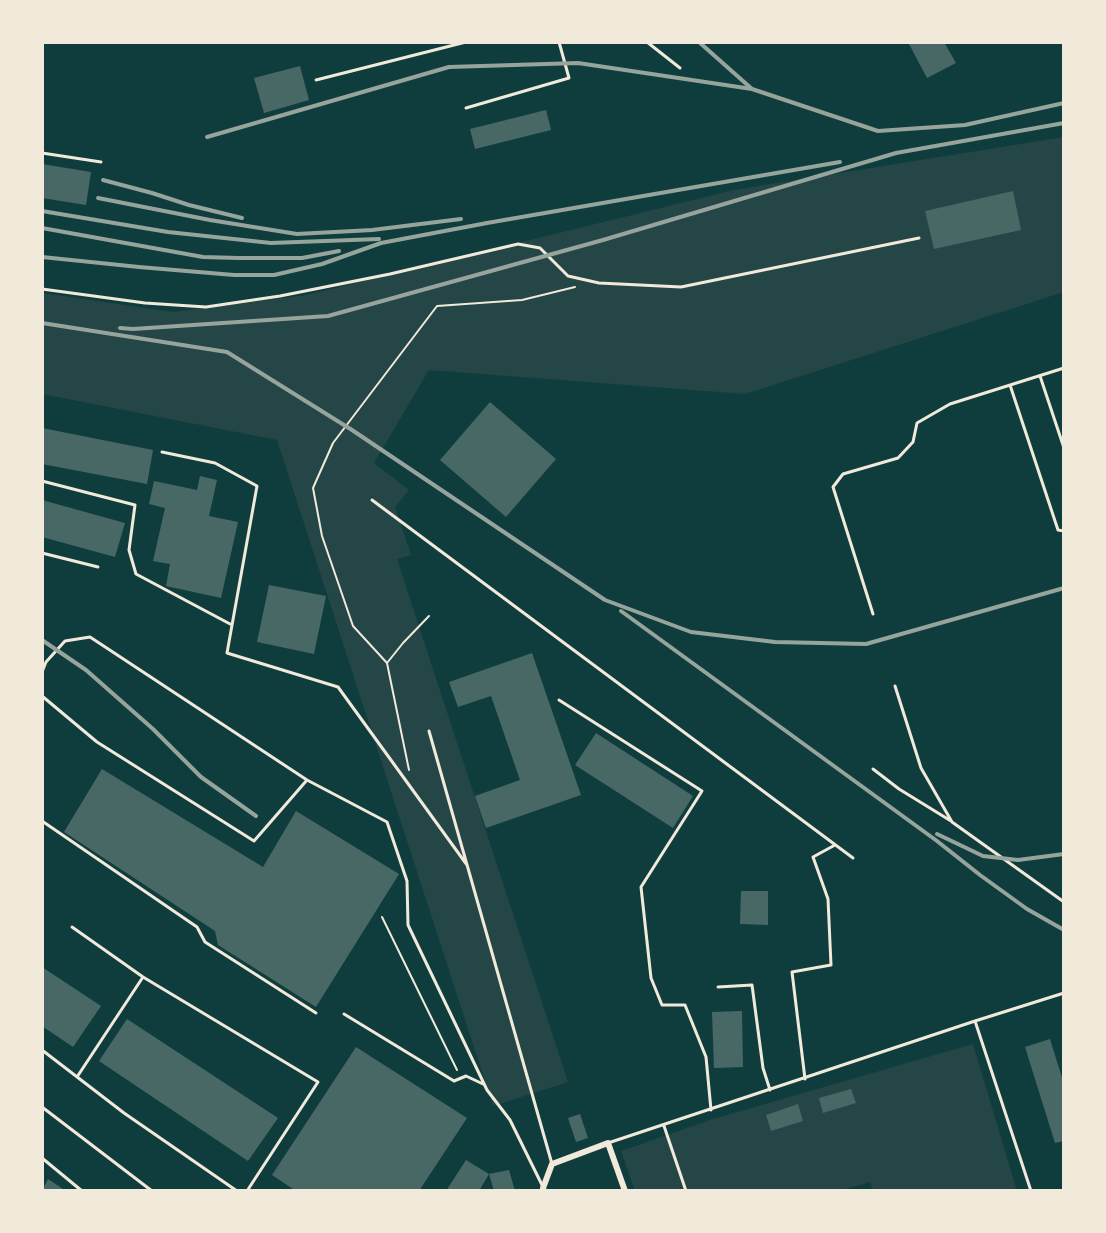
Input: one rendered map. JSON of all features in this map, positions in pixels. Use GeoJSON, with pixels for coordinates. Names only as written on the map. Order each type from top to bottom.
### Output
{"type":"FeatureCollection","features":[{"type":"Feature","properties":{"kind":"street"},"geometry":{"type":"LineString","coordinates":[[544,1190],[552,1164],[608,1143],[625,1191]]}},
{"type":"Feature","properties":{"kind":"lane"},"geometry":{"type":"LineString","coordinates":[[316,80],[466,42]]}},
{"type":"Feature","properties":{"kind":"lane"},"geometry":{"type":"LineString","coordinates":[[466,108],[569,78],[559,42]]}},
{"type":"Feature","properties":{"kind":"lane"},"geometry":{"type":"LineString","coordinates":[[647,42],[680,68]]}},
{"type":"Feature","properties":{"kind":"lane"},"geometry":{"type":"LineString","coordinates":[[42,153],[101,162]]}},
{"type":"Feature","properties":{"kind":"lane"},"geometry":{"type":"LineString","coordinates":[[42,289],[145,303],[207,307],[280,296],[390,274],[518,244],[540,248],[568,276],[599,283],[681,287],[919,238]]}},
{"type":"Feature","properties":{"kind":"lane"},"geometry":{"type":"LineString","coordinates":[[873,614],[833,488],[843,474],[898,458],[913,442],[917,423],[950,404],[1064,368]]}},
{"type":"Feature","properties":{"kind":"lane"},"geometry":{"type":"LineString","coordinates":[[1040,376],[1064,448]]}},
{"type":"Feature","properties":{"kind":"lane"},"geometry":{"type":"LineString","coordinates":[[1010,385],[1058,530],[1064,531]]}},
{"type":"Feature","properties":{"kind":"lane"},"geometry":{"type":"LineString","coordinates":[[162,452],[215,463],[257,486],[227,653],[338,687],[467,865]]}},
{"type":"Feature","properties":{"kind":"lane"},"geometry":{"type":"LineString","coordinates":[[42,481],[135,505],[129,550],[136,574],[232,626]]}},
{"type":"Feature","properties":{"kind":"lane"},"geometry":{"type":"LineString","coordinates":[[372,500],[853,858]]}},
{"type":"Feature","properties":{"kind":"lane"},"geometry":{"type":"LineString","coordinates":[[42,553],[98,567]]}},
{"type":"Feature","properties":{"kind":"lane"},"geometry":{"type":"LineString","coordinates":[[42,672],[46,662],[65,641],[90,637],[307,780],[387,822],[407,881],[408,925],[485,1085],[510,1120],[544,1190]]}},
{"type":"Feature","properties":{"kind":"lane"},"geometry":{"type":"LineString","coordinates":[[895,686],[921,768],[952,822]]}},
{"type":"Feature","properties":{"kind":"lane"},"geometry":{"type":"LineString","coordinates":[[42,696],[97,742],[254,841],[307,780]]}},
{"type":"Feature","properties":{"kind":"lane"},"geometry":{"type":"LineString","coordinates":[[559,700],[702,791],[641,887],[651,978],[662,1005],[685,1005],[706,1057],[711,1110]]}},
{"type":"Feature","properties":{"kind":"lane"},"geometry":{"type":"LineString","coordinates":[[429,731],[552,1164]]}},
{"type":"Feature","properties":{"kind":"lane"},"geometry":{"type":"LineString","coordinates":[[873,769],[1064,902]]}},
{"type":"Feature","properties":{"kind":"lane"},"geometry":{"type":"LineString","coordinates":[[42,821],[197,927],[205,942],[316,1013]]}},
{"type":"Feature","properties":{"kind":"lane"},"geometry":{"type":"LineString","coordinates":[[805,1079],[792,972],[831,965],[828,899],[813,857],[835,845]]}},
{"type":"Feature","properties":{"kind":"lane"},"geometry":{"type":"LineString","coordinates":[[72,927],[143,977],[318,1082],[247,1191]]}},
{"type":"Feature","properties":{"kind":"lane"},"geometry":{"type":"LineString","coordinates":[[77,1077],[143,977]]}},
{"type":"Feature","properties":{"kind":"lane"},"geometry":{"type":"LineString","coordinates":[[718,987],[752,985],[763,1068],[770,1090]]}},
{"type":"Feature","properties":{"kind":"lane"},"geometry":{"type":"LineString","coordinates":[[608,1143],[975,1021],[1064,994]]}},
{"type":"Feature","properties":{"kind":"lane"},"geometry":{"type":"LineString","coordinates":[[344,1014],[454,1081],[466,1076],[485,1085]]}},
{"type":"Feature","properties":{"kind":"lane"},"geometry":{"type":"LineString","coordinates":[[975,1021],[1031,1191]]}},
{"type":"Feature","properties":{"kind":"lane"},"geometry":{"type":"LineString","coordinates":[[42,1050],[124,1113],[237,1191]]}},
{"type":"Feature","properties":{"kind":"lane"},"geometry":{"type":"LineString","coordinates":[[42,1107],[152,1191]]}},
{"type":"Feature","properties":{"kind":"lane"},"geometry":{"type":"LineString","coordinates":[[664,1126],[686,1191]]}},
{"type":"Feature","properties":{"kind":"lane"},"geometry":{"type":"LineString","coordinates":[[42,1158],[82,1191]]}},
{"type":"Feature","properties":{"kind":"path"},"geometry":{"type":"LineString","coordinates":[[413,790],[387,663],[353,626],[322,536],[313,488],[333,443],[437,306],[522,300],[581,285]]}},
{"type":"Feature","properties":{"kind":"path"},"geometry":{"type":"LineString","coordinates":[[387,663],[429,616]]}},
{"type":"Feature","properties":{"kind":"path"},"geometry":{"type":"LineString","coordinates":[[382,917],[461,1078]]}},
{"type":"Feature","properties":{"kind":"shaded area"},"geometry":{"type":"Polygon","coordinates":[[[1064,137],[1064,292],[745,394],[429,370],[374,463],[409,490],[395,507],[411,555],[397,559],[568,1082],[493,1106],[277,440],[42,394],[42,293],[173,312],[306,295],[734,190],[1064,137]]]}},
{"type":"Feature","properties":{"kind":"shaded area"},"geometry":{"type":"Polygon","coordinates":[[[973,1044],[1017,1191],[873,1191],[870,1182],[839,1191],[635,1191],[621,1151],[713,1119],[973,1044]]]}},
{"type":"Feature","properties":{"kind":"building"},"geometry":{"type":"Polygon","coordinates":[[[908,42],[944,42],[956,63],[927,78],[908,42]]]}},
{"type":"Feature","properties":{"kind":"building"},"geometry":{"type":"Polygon","coordinates":[[[300,66],[309,100],[264,113],[254,78],[300,66]]]}},
{"type":"Feature","properties":{"kind":"building"},"geometry":{"type":"Polygon","coordinates":[[[546,110],[551,130],[475,149],[470,129],[546,110]]]}},
{"type":"Feature","properties":{"kind":"building"},"geometry":{"type":"Polygon","coordinates":[[[42,164],[91,172],[86,205],[42,198],[42,164]]]}},
{"type":"Feature","properties":{"kind":"building"},"geometry":{"type":"Polygon","coordinates":[[[1013,191],[1021,230],[934,249],[925,211],[1013,191]]]}},
{"type":"Feature","properties":{"kind":"building"},"geometry":{"type":"Polygon","coordinates":[[[490,402],[556,459],[506,517],[440,460],[490,402]]]}},
{"type":"Feature","properties":{"kind":"building"},"geometry":{"type":"Polygon","coordinates":[[[42,428],[153,450],[147,484],[42,464],[42,428]]]}},
{"type":"Feature","properties":{"kind":"building"},"geometry":{"type":"Polygon","coordinates":[[[200,476],[217,480],[209,516],[238,522],[221,598],[166,586],[170,564],[153,561],[165,508],[149,504],[154,481],[197,490],[200,476]]]}},
{"type":"Feature","properties":{"kind":"building"},"geometry":{"type":"Polygon","coordinates":[[[42,500],[125,523],[115,557],[42,537],[42,500]]]}},
{"type":"Feature","properties":{"kind":"building"},"geometry":{"type":"Polygon","coordinates":[[[269,585],[326,596],[314,654],[257,642],[269,585]]]}},
{"type":"Feature","properties":{"kind":"building"},"geometry":{"type":"Polygon","coordinates":[[[532,653],[581,795],[486,828],[475,796],[520,780],[491,696],[458,707],[449,682],[532,653]]]}},
{"type":"Feature","properties":{"kind":"building"},"geometry":{"type":"Polygon","coordinates":[[[596,733],[693,796],[673,828],[575,765],[596,733]]]}},
{"type":"Feature","properties":{"kind":"building"},"geometry":{"type":"Polygon","coordinates":[[[102,769],[263,867],[296,811],[399,874],[316,1007],[218,945],[215,931],[64,832],[102,769]]]}},
{"type":"Feature","properties":{"kind":"building"},"geometry":{"type":"Polygon","coordinates":[[[741,891],[768,891],[768,925],[740,924],[741,891]]]}},
{"type":"Feature","properties":{"kind":"building"},"geometry":{"type":"Polygon","coordinates":[[[42,967],[101,1006],[73,1047],[42,1026],[42,967]]]}},
{"type":"Feature","properties":{"kind":"building"},"geometry":{"type":"Polygon","coordinates":[[[742,1011],[743,1067],[714,1068],[712,1012],[742,1011]]]}},
{"type":"Feature","properties":{"kind":"building"},"geometry":{"type":"Polygon","coordinates":[[[127,1019],[278,1118],[248,1161],[99,1061],[127,1019]]]}},
{"type":"Feature","properties":{"kind":"building"},"geometry":{"type":"Polygon","coordinates":[[[1050,1039],[1064,1084],[1064,1141],[1055,1143],[1025,1047],[1050,1039]]]}},
{"type":"Feature","properties":{"kind":"building"},"geometry":{"type":"Polygon","coordinates":[[[356,1047],[467,1118],[419,1191],[296,1191],[272,1175],[356,1047]]]}},
{"type":"Feature","properties":{"kind":"building"},"geometry":{"type":"Polygon","coordinates":[[[851,1089],[856,1103],[823,1113],[819,1098],[851,1089]]]}},
{"type":"Feature","properties":{"kind":"building"},"geometry":{"type":"Polygon","coordinates":[[[798,1104],[803,1121],[771,1131],[766,1115],[798,1104]]]}},
{"type":"Feature","properties":{"kind":"building"},"geometry":{"type":"Polygon","coordinates":[[[580,1114],[588,1138],[576,1142],[568,1118],[580,1114]]]}},
{"type":"Feature","properties":{"kind":"building"},"geometry":{"type":"Polygon","coordinates":[[[466,1160],[489,1174],[479,1191],[446,1191],[466,1160]]]}},
{"type":"Feature","properties":{"kind":"building"},"geometry":{"type":"Polygon","coordinates":[[[509,1170],[515,1191],[494,1191],[489,1174],[509,1170]]]}},
{"type":"Feature","properties":{"kind":"building"},"geometry":{"type":"Polygon","coordinates":[[[48,1179],[66,1191],[42,1191],[48,1179]]]}},
{"type":"Feature","properties":{"kind":"railway"},"geometry":{"type":"LineString","coordinates":[[699,42],[752,89],[878,131],[965,125],[1064,103]]}},
{"type":"Feature","properties":{"kind":"railway"},"geometry":{"type":"LineString","coordinates":[[207,137],[449,67],[578,63],[752,89]]}},
{"type":"Feature","properties":{"kind":"railway"},"geometry":{"type":"LineString","coordinates":[[120,328],[328,316],[603,240],[896,153],[1064,123]]}},
{"type":"Feature","properties":{"kind":"railway"},"geometry":{"type":"LineString","coordinates":[[42,257],[234,275],[274,275],[322,264],[381,243],[840,162]]}},
{"type":"Feature","properties":{"kind":"railway"},"geometry":{"type":"LineString","coordinates":[[103,180],[242,218]]}},
{"type":"Feature","properties":{"kind":"railway"},"geometry":{"type":"LineString","coordinates":[[98,198],[297,234],[372,230],[461,219]]}},
{"type":"Feature","properties":{"kind":"railway"},"geometry":{"type":"LineString","coordinates":[[42,211],[168,232],[271,243],[379,239]]}},
{"type":"Feature","properties":{"kind":"railway"},"geometry":{"type":"LineString","coordinates":[[42,228],[203,257],[302,258],[339,251]]}},
{"type":"Feature","properties":{"kind":"railway"},"geometry":{"type":"LineString","coordinates":[[42,323],[227,352],[352,430],[605,600],[691,632],[775,642],[866,644],[1064,588]]}},
{"type":"Feature","properties":{"kind":"railway"},"geometry":{"type":"LineString","coordinates":[[621,611],[1027,909],[1064,930]]}},
{"type":"Feature","properties":{"kind":"railway"},"geometry":{"type":"LineString","coordinates":[[42,640],[86,670],[153,729],[201,777],[256,816]]}},
{"type":"Feature","properties":{"kind":"railway"},"geometry":{"type":"LineString","coordinates":[[937,834],[983,856],[1018,860],[1064,854]]}}]}
